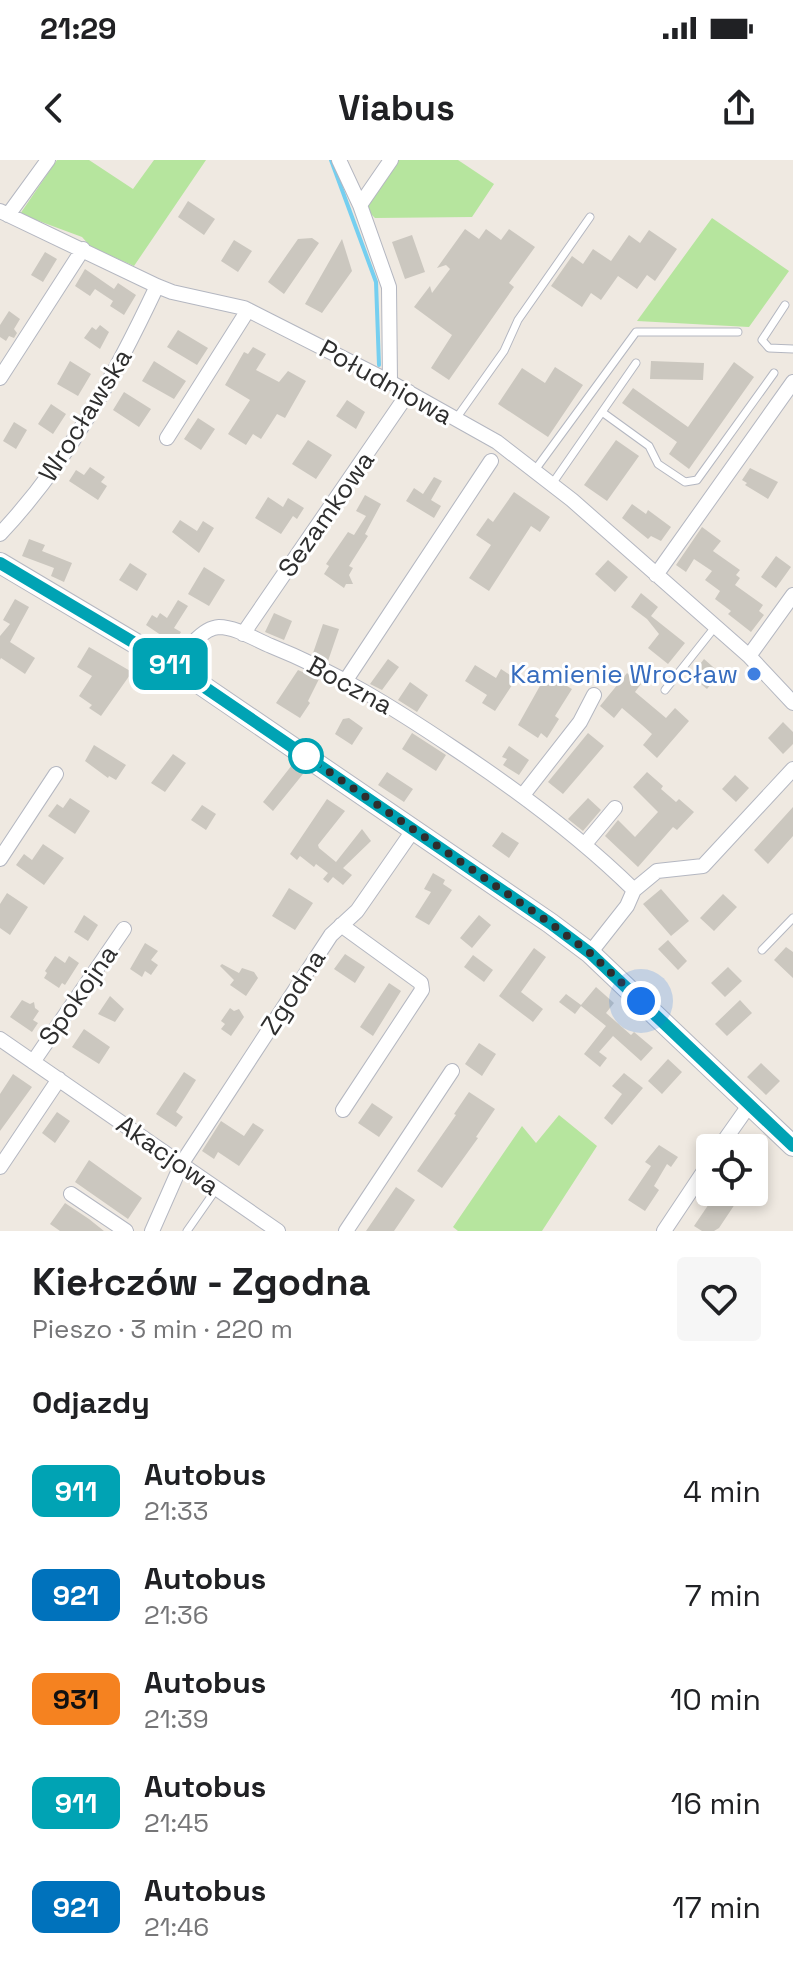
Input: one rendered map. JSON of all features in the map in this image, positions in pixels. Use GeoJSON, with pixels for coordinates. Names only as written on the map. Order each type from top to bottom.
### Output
{"type":"FeatureCollection","features":[{"type":"Feature","properties":{"kind":"street"},"geometry":{"type":"LineString","coordinates":[[4,213],[48,160]]}},
{"type":"Feature","properties":{"kind":"street"},"geometry":{"type":"LineString","coordinates":[[339,160],[360,205],[389,287],[390,382]]}},
{"type":"Feature","properties":{"kind":"street"},"geometry":{"type":"LineString","coordinates":[[360,205],[391,160]]}},
{"type":"Feature","properties":{"kind":"street","name":"Południowa"},"geometry":{"type":"LineString","coordinates":[[4,213],[157,286],[248,310],[409,392],[497,442],[552,484],[749,656],[793,703]]}},
{"type":"Feature","properties":{"kind":"street"},"geometry":{"type":"LineString","coordinates":[[0,378],[83,249]]}},
{"type":"Feature","properties":{"kind":"street","name":"Wrocławska"},"geometry":{"type":"LineString","coordinates":[[0,534],[45,483],[107,387],[157,286]]}},
{"type":"Feature","properties":{"kind":"street"},"geometry":{"type":"LineString","coordinates":[[167,438],[248,310]]}},
{"type":"Feature","properties":{"kind":"street"},"geometry":{"type":"LineString","coordinates":[[656,575],[793,382]]}},
{"type":"Feature","properties":{"kind":"street","name":"Sezamkowa"},"geometry":{"type":"LineString","coordinates":[[243,634],[409,392]]}},
{"type":"Feature","properties":{"kind":"street"},"geometry":{"type":"LineString","coordinates":[[346,680],[491,461]]}},
{"type":"Feature","properties":{"kind":"street"},"geometry":{"type":"LineString","coordinates":[[0,563],[175,667],[550,923],[590,953],[793,1146]]}},
{"type":"Feature","properties":{"kind":"street"},"geometry":{"type":"LineString","coordinates":[[749,656],[793,595]]}},
{"type":"Feature","properties":{"kind":"street","name":"Boczna"},"geometry":{"type":"LineString","coordinates":[[175,667],[189,648],[213,628],[221,627],[310,662],[409,718],[523,795],[585,844],[634,890]]}},
{"type":"Feature","properties":{"kind":"street"},"geometry":{"type":"LineString","coordinates":[[523,795],[580,722],[594,695]]}},
{"type":"Feature","properties":{"kind":"street"},"geometry":{"type":"LineString","coordinates":[[590,953],[627,906],[634,890],[657,871],[703,866],[793,769]]}},
{"type":"Feature","properties":{"kind":"street"},"geometry":{"type":"LineString","coordinates":[[0,859],[56,774]]}},
{"type":"Feature","properties":{"kind":"street"},"geometry":{"type":"LineString","coordinates":[[585,844],[615,808]]}},
{"type":"Feature","properties":{"kind":"street","name":"Zgodna"},"geometry":{"type":"LineString","coordinates":[[152,1231],[182,1163],[331,935],[357,911],[414,829]]}},
{"type":"Feature","properties":{"kind":"street"},"geometry":{"type":"LineString","coordinates":[[341,925],[421,983],[422,990],[343,1110]]}},
{"type":"Feature","properties":{"kind":"street","name":"Spokojna"},"geometry":{"type":"LineString","coordinates":[[33,1062],[124,929]]}},
{"type":"Feature","properties":{"kind":"street","name":"Akacjowa"},"geometry":{"type":"LineString","coordinates":[[0,1039],[278,1231]]}},
{"type":"Feature","properties":{"kind":"street"},"geometry":{"type":"LineString","coordinates":[[346,1231],[452,1071]]}},
{"type":"Feature","properties":{"kind":"street"},"geometry":{"type":"LineString","coordinates":[[0,1167],[59,1079]]}},
{"type":"Feature","properties":{"kind":"street"},"geometry":{"type":"LineString","coordinates":[[729,1134],[750,1104]]}},
{"type":"Feature","properties":{"kind":"street"},"geometry":{"type":"LineString","coordinates":[[664,1231],[696,1183]]}},
{"type":"Feature","properties":{"kind":"street"},"geometry":{"type":"LineString","coordinates":[[71,1194],[126,1231]]}},
{"type":"Feature","properties":{"kind":"lane"},"geometry":{"type":"LineString","coordinates":[[455,420],[504,351],[518,320],[590,217]]}},
{"type":"Feature","properties":{"kind":"lane"},"geometry":{"type":"LineString","coordinates":[[785,305],[762,340],[769,348],[793,349]]}},
{"type":"Feature","properties":{"kind":"lane"},"geometry":{"type":"LineString","coordinates":[[535,470],[636,332],[738,332]]}},
{"type":"Feature","properties":{"kind":"lane"},"geometry":{"type":"LineString","coordinates":[[552,484],[636,363]]}},
{"type":"Feature","properties":{"kind":"lane"},"geometry":{"type":"LineString","coordinates":[[602,412],[649,446],[658,464],[685,482],[692,483],[774,373]]}},
{"type":"Feature","properties":{"kind":"lane"},"geometry":{"type":"LineString","coordinates":[[665,690],[715,627]]}},
{"type":"Feature","properties":{"kind":"lane"},"geometry":{"type":"LineString","coordinates":[[762,950],[793,918]]}},
{"type":"Feature","properties":{"kind":"lane"},"geometry":{"type":"LineString","coordinates":[[187,1231],[217,1188]]}},
{"type":"Feature","properties":{"kind":"green space"},"geometry":{"type":"Polygon","coordinates":[[[57,160],[89,160],[133,189],[154,160],[206,160],[134,266],[91,247],[82,237],[20,214],[57,160]]]}},
{"type":"Feature","properties":{"kind":"green space"},"geometry":{"type":"Polygon","coordinates":[[[396,160],[458,160],[494,184],[472,217],[375,218],[368,211],[370,199],[396,160]]]}},
{"type":"Feature","properties":{"kind":"green space"},"geometry":{"type":"Polygon","coordinates":[[[712,218],[789,271],[749,327],[637,321],[712,218]]]}},
{"type":"Feature","properties":{"kind":"green space"},"geometry":{"type":"Polygon","coordinates":[[[559,1115],[597,1146],[542,1231],[458,1231],[453,1227],[522,1126],[536,1143],[559,1115]]]}},
{"type":"Feature","properties":{"kind":"building"},"geometry":{"type":"Polygon","coordinates":[[[188,201],[215,219],[204,235],[178,217],[188,201]]]}},
{"type":"Feature","properties":{"kind":"building"},"geometry":{"type":"Polygon","coordinates":[[[465,229],[479,239],[486,229],[501,240],[509,229],[535,247],[509,283],[514,287],[449,380],[431,368],[452,335],[414,307],[430,286],[432,293],[450,269],[446,265],[437,268],[465,229]]]}},
{"type":"Feature","properties":{"kind":"building"},"geometry":{"type":"Polygon","coordinates":[[[649,230],[677,249],[655,281],[647,275],[637,289],[618,276],[601,300],[591,293],[582,307],[551,286],[572,256],[583,264],[593,249],[611,261],[629,235],[640,243],[649,230]]]}},
{"type":"Feature","properties":{"kind":"building"},"geometry":{"type":"Polygon","coordinates":[[[412,235],[425,272],[405,279],[392,242],[412,235]]]}},
{"type":"Feature","properties":{"kind":"building"},"geometry":{"type":"Polygon","coordinates":[[[312,238],[319,243],[284,294],[268,282],[298,239],[312,238]]]}},
{"type":"Feature","properties":{"kind":"building"},"geometry":{"type":"Polygon","coordinates":[[[342,239],[352,271],[322,313],[305,304],[342,239]]]}},
{"type":"Feature","properties":{"kind":"building"},"geometry":{"type":"Polygon","coordinates":[[[234,240],[252,251],[238,272],[221,261],[234,240]]]}},
{"type":"Feature","properties":{"kind":"building"},"geometry":{"type":"Polygon","coordinates":[[[45,252],[57,259],[43,282],[31,275],[45,252]]]}},
{"type":"Feature","properties":{"kind":"building"},"geometry":{"type":"Polygon","coordinates":[[[85,269],[114,289],[118,283],[136,295],[124,315],[110,306],[113,301],[95,289],[90,296],[75,286],[85,269]]]}},
{"type":"Feature","properties":{"kind":"building"},"geometry":{"type":"Polygon","coordinates":[[[9,311],[20,319],[14,329],[17,333],[14,338],[9,336],[6,341],[0,337],[0,325],[9,311]]]}},
{"type":"Feature","properties":{"kind":"building"},"geometry":{"type":"Polygon","coordinates":[[[100,325],[109,332],[100,349],[84,338],[92,327],[96,330],[100,325]]]}},
{"type":"Feature","properties":{"kind":"building"},"geometry":{"type":"Polygon","coordinates":[[[178,330],[208,348],[197,365],[167,347],[178,330]]]}},
{"type":"Feature","properties":{"kind":"building"},"geometry":{"type":"Polygon","coordinates":[[[253,347],[266,354],[256,370],[279,382],[288,371],[306,381],[285,418],[277,414],[261,439],[253,434],[246,445],[228,434],[250,400],[225,385],[244,352],[248,354],[253,347]]]}},
{"type":"Feature","properties":{"kind":"building"},"geometry":{"type":"Polygon","coordinates":[[[70,361],[91,374],[78,396],[57,384],[70,361]]]}},
{"type":"Feature","properties":{"kind":"building"},"geometry":{"type":"Polygon","coordinates":[[[154,361],[186,381],[174,399],[142,381],[154,361]]]}},
{"type":"Feature","properties":{"kind":"building"},"geometry":{"type":"Polygon","coordinates":[[[651,361],[704,363],[703,380],[650,379],[651,361]]]}},
{"type":"Feature","properties":{"kind":"building"},"geometry":{"type":"Polygon","coordinates":[[[734,362],[754,377],[689,469],[669,454],[677,442],[622,403],[633,388],[688,427],[734,362]]]}},
{"type":"Feature","properties":{"kind":"building"},"geometry":{"type":"Polygon","coordinates":[[[555,367],[583,385],[548,437],[498,404],[522,368],[545,383],[555,367]]]}},
{"type":"Feature","properties":{"kind":"building"},"geometry":{"type":"Polygon","coordinates":[[[124,392],[151,409],[139,427],[113,410],[124,392]]]}},
{"type":"Feature","properties":{"kind":"building"},"geometry":{"type":"Polygon","coordinates":[[[347,400],[365,412],[356,429],[336,416],[347,400]]]}},
{"type":"Feature","properties":{"kind":"building"},"geometry":{"type":"Polygon","coordinates":[[[51,404],[66,414],[53,434],[38,424],[51,404]]]}},
{"type":"Feature","properties":{"kind":"building"},"geometry":{"type":"Polygon","coordinates":[[[198,418],[215,429],[201,450],[184,439],[198,418]]]}},
{"type":"Feature","properties":{"kind":"building"},"geometry":{"type":"Polygon","coordinates":[[[14,422],[27,430],[16,449],[3,441],[14,422]]]}},
{"type":"Feature","properties":{"kind":"building"},"geometry":{"type":"Polygon","coordinates":[[[308,440],[332,455],[316,479],[292,464],[308,440]]]}},
{"type":"Feature","properties":{"kind":"building"},"geometry":{"type":"Polygon","coordinates":[[[616,440],[639,456],[607,501],[584,485],[616,440]]]}},
{"type":"Feature","properties":{"kind":"building"},"geometry":{"type":"Polygon","coordinates":[[[90,467],[105,477],[101,482],[107,486],[98,500],[69,481],[76,470],[84,475],[90,467]]]}},
{"type":"Feature","properties":{"kind":"building"},"geometry":{"type":"Polygon","coordinates":[[[750,468],[778,482],[768,499],[742,480],[750,468]]]}},
{"type":"Feature","properties":{"kind":"building"},"geometry":{"type":"Polygon","coordinates":[[[434,477],[442,481],[431,500],[441,506],[434,518],[406,501],[414,488],[423,494],[434,477]]]}},
{"type":"Feature","properties":{"kind":"building"},"geometry":{"type":"Polygon","coordinates":[[[514,492],[550,517],[540,532],[531,526],[489,591],[469,578],[491,545],[476,535],[488,518],[493,522],[514,492]]]}},
{"type":"Feature","properties":{"kind":"building"},"geometry":{"type":"Polygon","coordinates":[[[365,495],[381,504],[365,534],[368,536],[349,566],[353,568],[349,575],[353,584],[346,584],[344,588],[324,574],[329,566],[326,564],[348,532],[354,535],[366,516],[356,511],[365,495]]]}},
{"type":"Feature","properties":{"kind":"building"},"geometry":{"type":"Polygon","coordinates":[[[268,497],[283,507],[288,498],[304,508],[297,519],[293,516],[281,534],[255,518],[268,497]]]}},
{"type":"Feature","properties":{"kind":"building"},"geometry":{"type":"Polygon","coordinates":[[[632,504],[646,514],[648,510],[671,527],[661,541],[651,536],[648,539],[622,518],[632,504]]]}},
{"type":"Feature","properties":{"kind":"building"},"geometry":{"type":"Polygon","coordinates":[[[180,520],[197,531],[203,521],[214,528],[199,553],[172,532],[180,520]]]}},
{"type":"Feature","properties":{"kind":"building"},"geometry":{"type":"Polygon","coordinates":[[[702,527],[721,541],[713,551],[740,570],[736,575],[740,578],[735,585],[763,605],[759,611],[764,615],[751,632],[715,599],[720,591],[705,580],[712,571],[694,559],[686,572],[676,565],[702,527]]]}},
{"type":"Feature","properties":{"kind":"building"},"geometry":{"type":"Polygon","coordinates":[[[29,539],[45,545],[42,551],[72,563],[64,582],[51,576],[54,568],[22,556],[29,539]]]}},
{"type":"Feature","properties":{"kind":"building"},"geometry":{"type":"Polygon","coordinates":[[[776,556],[791,567],[776,588],[761,577],[776,556]]]}},
{"type":"Feature","properties":{"kind":"building"},"geometry":{"type":"Polygon","coordinates":[[[608,560],[628,577],[615,592],[595,574],[608,560]]]}},
{"type":"Feature","properties":{"kind":"building"},"geometry":{"type":"Polygon","coordinates":[[[130,563],[147,574],[137,591],[119,580],[130,563]]]}},
{"type":"Feature","properties":{"kind":"building"},"geometry":{"type":"Polygon","coordinates":[[[204,567],[225,580],[209,606],[188,594],[204,567]]]}},
{"type":"Feature","properties":{"kind":"building"},"geometry":{"type":"Polygon","coordinates":[[[641,593],[658,607],[651,616],[685,643],[668,664],[648,648],[659,634],[647,619],[631,607],[641,593]]]}},
{"type":"Feature","properties":{"kind":"building"},"geometry":{"type":"Polygon","coordinates":[[[15,599],[29,607],[10,642],[35,658],[25,674],[0,660],[0,636],[10,624],[3,620],[15,599]]]}},
{"type":"Feature","properties":{"kind":"building"},"geometry":{"type":"Polygon","coordinates":[[[178,600],[188,606],[174,628],[181,632],[174,644],[146,625],[152,615],[157,618],[160,613],[167,618],[178,600]]]}},
{"type":"Feature","properties":{"kind":"building"},"geometry":{"type":"Polygon","coordinates":[[[274,613],[292,621],[284,640],[265,632],[274,613]]]}},
{"type":"Feature","properties":{"kind":"building"},"geometry":{"type":"Polygon","coordinates":[[[323,624],[339,629],[328,661],[313,653],[323,624]]]}},
{"type":"Feature","properties":{"kind":"building"},"geometry":{"type":"Polygon","coordinates":[[[89,647],[132,672],[101,716],[79,696],[92,676],[77,667],[89,647]]]}},
{"type":"Feature","properties":{"kind":"building"},"geometry":{"type":"Polygon","coordinates":[[[388,659],[399,667],[382,690],[370,684],[388,659]]]}},
{"type":"Feature","properties":{"kind":"building"},"geometry":{"type":"Polygon","coordinates":[[[704,659],[720,673],[707,689],[691,676],[704,659]]]}},
{"type":"Feature","properties":{"kind":"building"},"geometry":{"type":"Polygon","coordinates":[[[475,665],[496,678],[501,669],[516,679],[495,711],[482,703],[487,695],[465,681],[475,665]]]}},
{"type":"Feature","properties":{"kind":"building"},"geometry":{"type":"Polygon","coordinates":[[[550,668],[570,680],[567,686],[572,689],[555,716],[559,719],[547,738],[541,733],[538,738],[518,725],[550,668]]]}},
{"type":"Feature","properties":{"kind":"building"},"geometry":{"type":"Polygon","coordinates":[[[298,670],[319,679],[308,701],[310,703],[300,718],[276,703],[298,670]]]}},
{"type":"Feature","properties":{"kind":"building"},"geometry":{"type":"Polygon","coordinates":[[[627,673],[641,684],[635,692],[666,718],[675,708],[689,721],[657,758],[643,745],[652,734],[622,708],[614,718],[600,706],[627,673]]]}},
{"type":"Feature","properties":{"kind":"building"},"geometry":{"type":"Polygon","coordinates":[[[410,682],[428,695],[417,712],[398,700],[410,682]]]}},
{"type":"Feature","properties":{"kind":"building"},"geometry":{"type":"Polygon","coordinates":[[[349,718],[363,728],[352,745],[335,734],[343,719],[349,718]]]}},
{"type":"Feature","properties":{"kind":"building"},"geometry":{"type":"Polygon","coordinates":[[[783,722],[793,732],[793,744],[783,754],[768,738],[783,722]]]}},
{"type":"Feature","properties":{"kind":"building"},"geometry":{"type":"Polygon","coordinates":[[[412,733],[446,755],[436,771],[402,749],[412,733]]]}},
{"type":"Feature","properties":{"kind":"building"},"geometry":{"type":"Polygon","coordinates":[[[588,733],[604,746],[563,794],[548,782],[588,733]]]}},
{"type":"Feature","properties":{"kind":"building"},"geometry":{"type":"Polygon","coordinates":[[[94,745],[126,765],[116,780],[108,778],[85,761],[94,745]]]}},
{"type":"Feature","properties":{"kind":"building"},"geometry":{"type":"Polygon","coordinates":[[[509,746],[529,760],[519,775],[503,765],[507,759],[502,757],[509,746]]]}},
{"type":"Feature","properties":{"kind":"building"},"geometry":{"type":"Polygon","coordinates":[[[173,754],[186,763],[165,792],[151,783],[173,754]]]}},
{"type":"Feature","properties":{"kind":"building"},"geometry":{"type":"Polygon","coordinates":[[[292,765],[303,774],[273,811],[263,802],[292,765]]]}},
{"type":"Feature","properties":{"kind":"building"},"geometry":{"type":"Polygon","coordinates":[[[387,772],[413,789],[404,802],[378,785],[387,772]]]}},
{"type":"Feature","properties":{"kind":"building"},"geometry":{"type":"Polygon","coordinates":[[[647,772],[676,802],[679,799],[694,812],[677,830],[673,827],[638,867],[605,836],[618,820],[635,837],[658,812],[633,787],[647,772]]]}},
{"type":"Feature","properties":{"kind":"building"},"geometry":{"type":"Polygon","coordinates":[[[735,775],[749,788],[736,802],[722,789],[735,775]]]}},
{"type":"Feature","properties":{"kind":"building"},"geometry":{"type":"Polygon","coordinates":[[[70,798],[90,811],[75,834],[48,816],[57,804],[63,808],[70,798]]]}},
{"type":"Feature","properties":{"kind":"building"},"geometry":{"type":"Polygon","coordinates":[[[588,798],[601,810],[583,831],[568,819],[588,798]]]}},
{"type":"Feature","properties":{"kind":"building"},"geometry":{"type":"Polygon","coordinates":[[[327,799],[345,811],[318,845],[319,848],[336,862],[362,829],[371,841],[343,868],[352,875],[343,885],[333,877],[328,883],[323,879],[328,873],[300,856],[297,860],[290,854],[327,799]]]}},
{"type":"Feature","properties":{"kind":"building"},"geometry":{"type":"Polygon","coordinates":[[[202,805],[216,814],[206,830],[191,820],[202,805]]]}},
{"type":"Feature","properties":{"kind":"building"},"geometry":{"type":"Polygon","coordinates":[[[793,807],[793,836],[768,864],[754,850],[793,807]]]}},
{"type":"Feature","properties":{"kind":"building"},"geometry":{"type":"Polygon","coordinates":[[[502,832],[519,843],[509,858],[492,846],[502,832]]]}},
{"type":"Feature","properties":{"kind":"building"},"geometry":{"type":"Polygon","coordinates":[[[43,844],[64,858],[44,885],[16,865],[24,854],[32,860],[43,844]]]}},
{"type":"Feature","properties":{"kind":"building"},"geometry":{"type":"Polygon","coordinates":[[[433,873],[445,880],[443,884],[452,890],[429,925],[415,917],[431,892],[424,889],[433,873]]]}},
{"type":"Feature","properties":{"kind":"building"},"geometry":{"type":"Polygon","coordinates":[[[289,888],[313,903],[295,930],[272,916],[289,888]]]}},
{"type":"Feature","properties":{"kind":"building"},"geometry":{"type":"Polygon","coordinates":[[[661,889],[689,921],[671,936],[643,904],[661,889]]]}},
{"type":"Feature","properties":{"kind":"building"},"geometry":{"type":"Polygon","coordinates":[[[7,893],[28,907],[10,935],[0,928],[0,904],[7,893]]]}},
{"type":"Feature","properties":{"kind":"building"},"geometry":{"type":"Polygon","coordinates":[[[723,894],[737,907],[714,931],[700,918],[723,894]]]}},
{"type":"Feature","properties":{"kind":"building"},"geometry":{"type":"Polygon","coordinates":[[[84,915],[98,925],[88,941],[74,932],[84,915]]]}},
{"type":"Feature","properties":{"kind":"building"},"geometry":{"type":"Polygon","coordinates":[[[479,915],[491,925],[472,948],[460,938],[479,915]]]}},
{"type":"Feature","properties":{"kind":"building"},"geometry":{"type":"Polygon","coordinates":[[[668,940],[687,961],[678,970],[658,949],[668,940]]]}},
{"type":"Feature","properties":{"kind":"building"},"geometry":{"type":"Polygon","coordinates":[[[145,943],[158,951],[151,960],[158,965],[151,975],[145,971],[142,977],[130,969],[145,943]]]}},
{"type":"Feature","properties":{"kind":"building"},"geometry":{"type":"Polygon","coordinates":[[[786,947],[793,952],[793,978],[774,960],[786,947]]]}},
{"type":"Feature","properties":{"kind":"building"},"geometry":{"type":"Polygon","coordinates":[[[534,948],[546,957],[521,992],[543,1009],[533,1022],[499,996],[534,948]]]}},
{"type":"Feature","properties":{"kind":"building"},"geometry":{"type":"Polygon","coordinates":[[[345,954],[365,967],[355,983],[334,969],[345,954]]]}},
{"type":"Feature","properties":{"kind":"building"},"geometry":{"type":"Polygon","coordinates":[[[473,955],[493,970],[484,982],[464,967],[473,955]]]}},
{"type":"Feature","properties":{"kind":"building"},"geometry":{"type":"Polygon","coordinates":[[[55,956],[65,963],[69,956],[79,963],[65,985],[62,983],[59,988],[44,978],[55,956]]]}},
{"type":"Feature","properties":{"kind":"building"},"geometry":{"type":"Polygon","coordinates":[[[222,964],[239,973],[242,968],[254,972],[258,978],[246,996],[230,985],[234,980],[220,966],[222,964]]]}},
{"type":"Feature","properties":{"kind":"building"},"geometry":{"type":"Polygon","coordinates":[[[728,967],[742,981],[725,997],[711,983],[728,967]]]}},
{"type":"Feature","properties":{"kind":"building"},"geometry":{"type":"Polygon","coordinates":[[[389,983],[401,991],[373,1036],[360,1027],[389,983]]]}},
{"type":"Feature","properties":{"kind":"building"},"geometry":{"type":"Polygon","coordinates":[[[596,987],[614,1003],[606,1013],[631,1035],[634,1032],[653,1048],[641,1061],[613,1036],[599,1052],[607,1058],[600,1067],[584,1054],[606,1026],[581,1006],[575,1014],[559,1002],[566,994],[581,1005],[596,987]]]}},
{"type":"Feature","properties":{"kind":"building"},"geometry":{"type":"Polygon","coordinates":[[[110,996],[124,1009],[115,1022],[98,1014],[110,996]]]}},
{"type":"Feature","properties":{"kind":"building"},"geometry":{"type":"Polygon","coordinates":[[[22,1000],[30,1004],[34,1002],[39,1011],[33,1020],[38,1023],[32,1032],[10,1017],[22,1000]]]}},
{"type":"Feature","properties":{"kind":"building"},"geometry":{"type":"Polygon","coordinates":[[[740,1000],[752,1013],[727,1036],[715,1024],[740,1000]]]}},
{"type":"Feature","properties":{"kind":"building"},"geometry":{"type":"Polygon","coordinates":[[[230,1008],[234,1011],[239,1009],[244,1017],[231,1036],[221,1029],[225,1024],[221,1021],[230,1008]]]}},
{"type":"Feature","properties":{"kind":"building"},"geometry":{"type":"Polygon","coordinates":[[[84,1029],[110,1047],[99,1064],[72,1047],[84,1029]]]}},
{"type":"Feature","properties":{"kind":"building"},"geometry":{"type":"Polygon","coordinates":[[[479,1043],[496,1054],[482,1076],[465,1064],[479,1043]]]}},
{"type":"Feature","properties":{"kind":"building"},"geometry":{"type":"Polygon","coordinates":[[[668,1059],[682,1072],[662,1094],[648,1081],[668,1059]]]}},
{"type":"Feature","properties":{"kind":"building"},"geometry":{"type":"Polygon","coordinates":[[[761,1063],[780,1081],[766,1095],[747,1077],[761,1063]]]}},
{"type":"Feature","properties":{"kind":"building"},"geometry":{"type":"Polygon","coordinates":[[[184,1072],[196,1080],[176,1112],[183,1117],[176,1127],[156,1114],[184,1072]]]}},
{"type":"Feature","properties":{"kind":"building"},"geometry":{"type":"Polygon","coordinates":[[[624,1073],[643,1088],[612,1125],[604,1118],[622,1094],[612,1086],[624,1073]]]}},
{"type":"Feature","properties":{"kind":"building"},"geometry":{"type":"Polygon","coordinates":[[[13,1074],[32,1087],[0,1131],[0,1094],[13,1074]]]}},
{"type":"Feature","properties":{"kind":"building"},"geometry":{"type":"Polygon","coordinates":[[[469,1092],[495,1109],[442,1188],[417,1171],[469,1092]]]}},
{"type":"Feature","properties":{"kind":"building"},"geometry":{"type":"Polygon","coordinates":[[[372,1103],[393,1117],[379,1137],[358,1123],[372,1103]]]}},
{"type":"Feature","properties":{"kind":"building"},"geometry":{"type":"Polygon","coordinates":[[[57,1112],[70,1121],[55,1143],[42,1133],[57,1112]]]}},
{"type":"Feature","properties":{"kind":"building"},"geometry":{"type":"Polygon","coordinates":[[[221,1121],[244,1136],[253,1123],[264,1130],[239,1166],[218,1152],[214,1159],[202,1151],[221,1121]]]}},
{"type":"Feature","properties":{"kind":"building"},"geometry":{"type":"Polygon","coordinates":[[[659,1145],[678,1157],[671,1167],[667,1164],[654,1186],[659,1190],[645,1211],[628,1200],[651,1166],[645,1162],[659,1145]]]}},
{"type":"Feature","properties":{"kind":"building"},"geometry":{"type":"Polygon","coordinates":[[[89,1160],[142,1198],[128,1219],[75,1182],[89,1160]]]}},
{"type":"Feature","properties":{"kind":"building"},"geometry":{"type":"Polygon","coordinates":[[[396,1187],[415,1200],[394,1231],[366,1231],[396,1187]]]}},
{"type":"Feature","properties":{"kind":"building"},"geometry":{"type":"Polygon","coordinates":[[[65,1203],[104,1231],[60,1231],[50,1224],[65,1203]]]}},
{"type":"Feature","properties":{"kind":"building"},"geometry":{"type":"Polygon","coordinates":[[[708,1206],[734,1206],[714,1231],[702,1231],[694,1226],[708,1206]]]}},
{"type":"Feature","properties":{"kind":"waterway"},"geometry":{"type":"LineString","coordinates":[[331,160],[376,282],[379,365]]}},
{"type":"Feature","properties":{"kind":"bus line","name":"911"},"geometry":{"type":"LineString","coordinates":[[0,563],[226,700],[550,923],[590,953],[793,1146]]}},
{"type":"Feature","properties":{"kind":"place","name":"Kamienie Wrocław"},"geometry":{"type":"Point","coordinates":[754,674]}},
{"type":"Feature","properties":{"kind":"route"},"geometry":{"type":"LineString","coordinates":[[306,756],[550,923],[590,953],[641,1001]]}}]}
